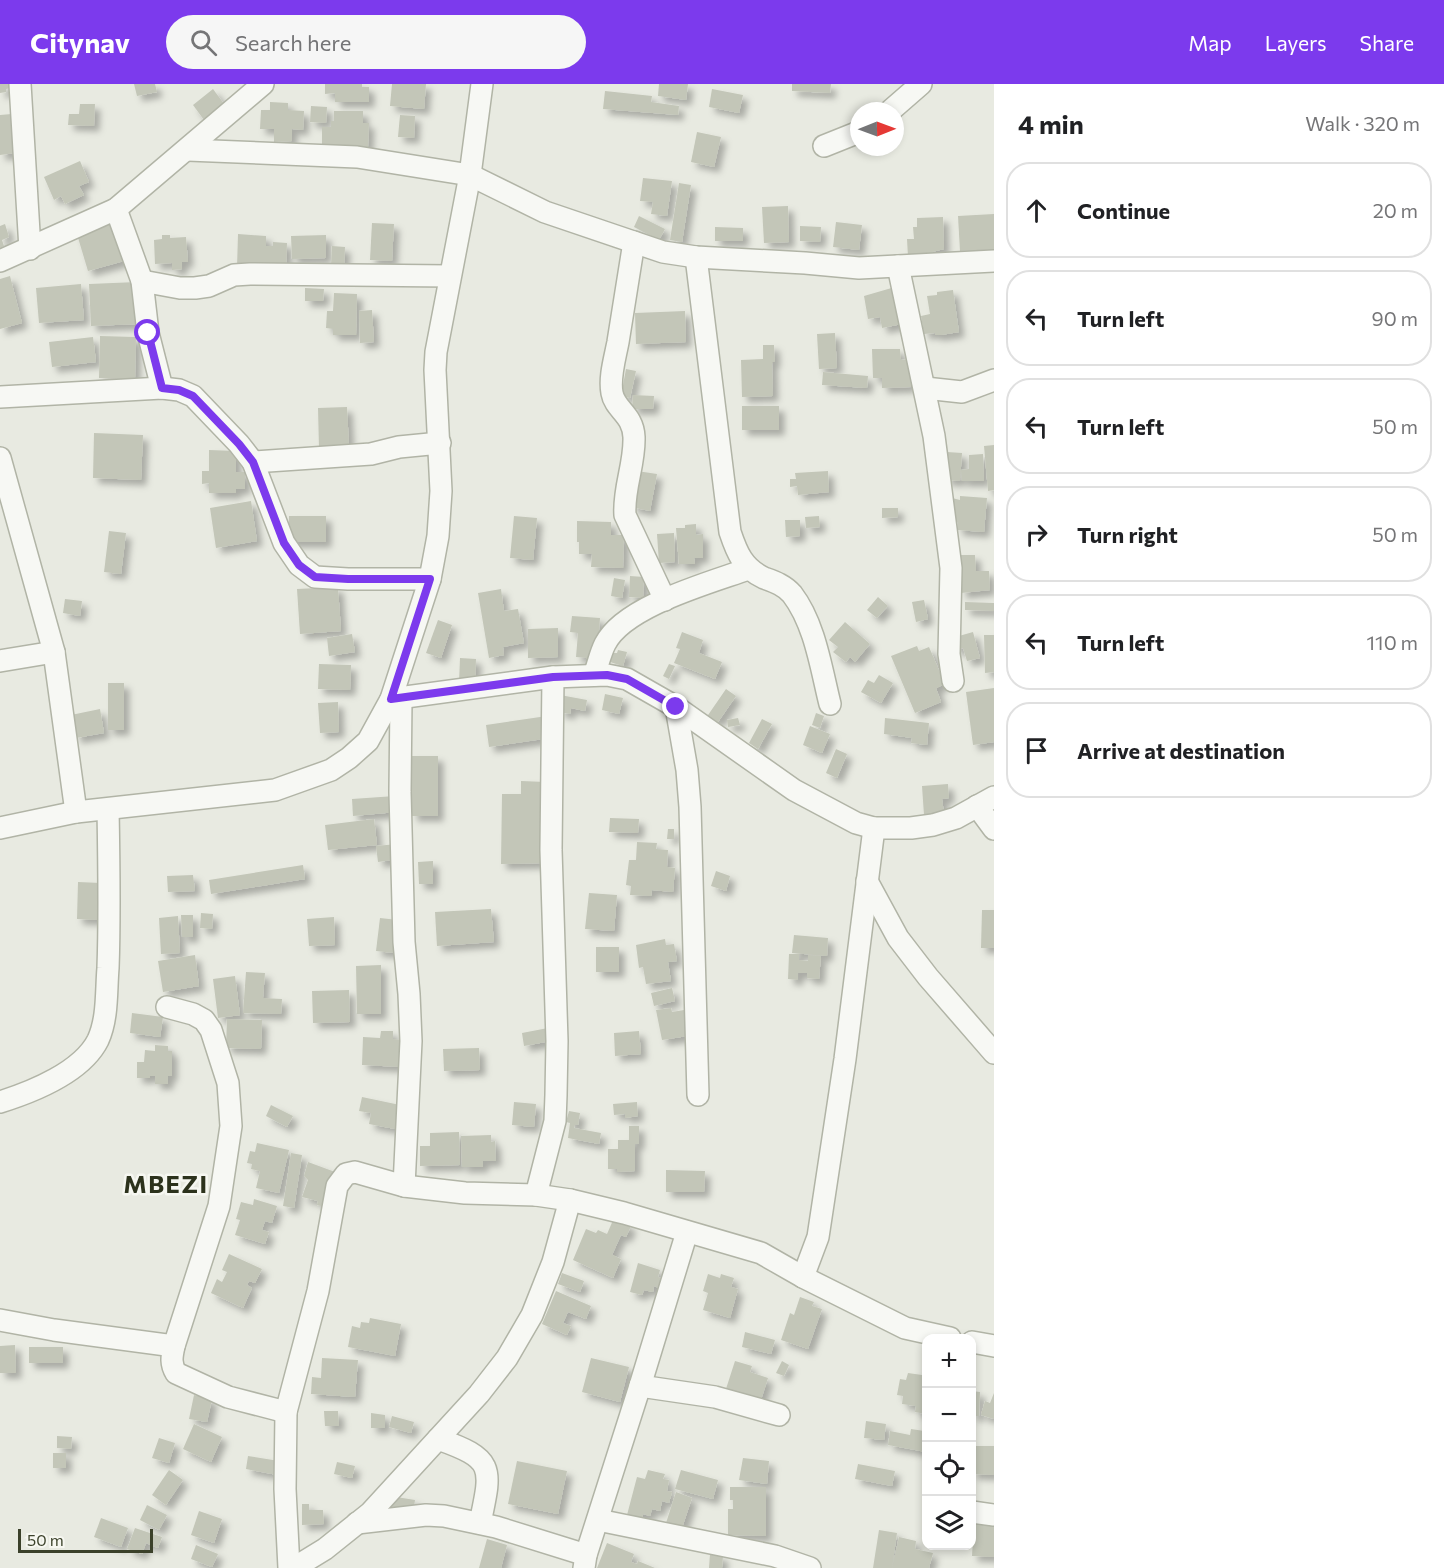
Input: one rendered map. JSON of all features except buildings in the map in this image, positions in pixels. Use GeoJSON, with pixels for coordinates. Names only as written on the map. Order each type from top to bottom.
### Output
{"type":"FeatureCollection","features":[{"type":"Feature","properties":{"kind":"street"},"geometry":{"type":"LineString","coordinates":[[20,84],[30,249]]}},
{"type":"Feature","properties":{"kind":"street"},"geometry":{"type":"LineString","coordinates":[[0,261],[116,209],[188,150],[240,93],[263,84]]}},
{"type":"Feature","properties":{"kind":"street"},"geometry":{"type":"LineString","coordinates":[[0,828],[76,812],[275,790],[331,771],[349,758],[368,741],[396,699],[430,579],[438,525],[441,491],[436,361],[470,175],[483,84]]}},
{"type":"Feature","properties":{"kind":"street"},"geometry":{"type":"LineString","coordinates":[[900,102],[921,84]]}},
{"type":"Feature","properties":{"kind":"street"},"geometry":{"type":"LineString","coordinates":[[824,146],[850,136]]}},
{"type":"Feature","properties":{"kind":"street"},"geometry":{"type":"LineString","coordinates":[[188,150],[357,157],[470,175],[545,212],[663,252],[696,257],[859,268],[994,261]]}},
{"type":"Feature","properties":{"kind":"street"},"geometry":{"type":"LineString","coordinates":[[116,209],[142,281],[148,333],[162,388]]}},
{"type":"Feature","properties":{"kind":"street"},"geometry":{"type":"LineString","coordinates":[[634,242],[614,366],[612,393],[632,423],[634,434],[634,458],[624,501],[625,515],[665,600]]}},
{"type":"Feature","properties":{"kind":"street"},"geometry":{"type":"LineString","coordinates":[[696,257],[730,532],[737,555],[748,568],[779,584],[798,604],[810,627],[830,704]]}},
{"type":"Feature","properties":{"kind":"street"},"geometry":{"type":"LineString","coordinates":[[898,266],[934,436],[951,568],[949,654],[953,681]]}},
{"type":"Feature","properties":{"kind":"street"},"geometry":{"type":"LineString","coordinates":[[142,281],[180,288],[195,288],[209,286],[234,275],[250,274],[450,276]]}},
{"type":"Feature","properties":{"kind":"street"},"geometry":{"type":"LineString","coordinates":[[925,388],[962,392],[994,380]]}},
{"type":"Feature","properties":{"kind":"street"},"geometry":{"type":"LineString","coordinates":[[0,397],[162,388],[179,390],[193,396],[253,462],[284,543],[299,565],[315,577],[430,579]]}},
{"type":"Feature","properties":{"kind":"street"},"geometry":{"type":"LineString","coordinates":[[253,462],[371,454],[399,447],[440,443]]}},
{"type":"Feature","properties":{"kind":"street"},"geometry":{"type":"LineString","coordinates":[[0,458],[54,652],[76,812]]}},
{"type":"Feature","properties":{"kind":"street"},"geometry":{"type":"LineString","coordinates":[[594,675],[606,643],[620,625],[665,600],[748,568]]}},
{"type":"Feature","properties":{"kind":"street"},"geometry":{"type":"LineString","coordinates":[[0,662],[54,652]]}},
{"type":"Feature","properties":{"kind":"street"},"geometry":{"type":"LineString","coordinates":[[396,699],[553,677],[607,675],[627,679],[676,707],[794,790],[856,823],[874,828],[911,828],[933,825],[956,818],[986,801],[994,830]]}},
{"type":"Feature","properties":{"kind":"street"},"geometry":{"type":"LineString","coordinates":[[536,1196],[553,1130],[556,1095],[557,1041],[551,850],[553,677]]}},
{"type":"Feature","properties":{"kind":"street"},"geometry":{"type":"LineString","coordinates":[[396,699],[404,942],[411,1041],[404,1186]]}},
{"type":"Feature","properties":{"kind":"street"},"geometry":{"type":"LineString","coordinates":[[676,707],[687,770],[689,798],[698,1095]]}},
{"type":"Feature","properties":{"kind":"street"},"geometry":{"type":"LineString","coordinates":[[0,1102],[51,1082],[79,1065],[97,1041],[105,1014],[107,990],[110,918],[108,808]]}},
{"type":"Feature","properties":{"kind":"street"},"geometry":{"type":"LineString","coordinates":[[803,1277],[818,1237],[845,1059],[874,828]]}},
{"type":"Feature","properties":{"kind":"street"},"geometry":{"type":"LineString","coordinates":[[867,881],[898,938],[928,977],[994,1053]]}},
{"type":"Feature","properties":{"kind":"street"},"geometry":{"type":"LineString","coordinates":[[167,1007],[193,1014],[204,1020],[211,1030],[228,1083],[231,1126],[219,1206],[171,1361],[176,1373],[228,1397],[286,1412]]}},
{"type":"Feature","properties":{"kind":"street"},"geometry":{"type":"LineString","coordinates":[[289,1568],[285,1489],[286,1412],[318,1291],[337,1186],[346,1174],[355,1172],[404,1186],[465,1193],[570,1200],[624,1213],[761,1253],[803,1277],[905,1328],[933,1334]]}},
{"type":"Feature","properties":{"kind":"street"},"geometry":{"type":"LineString","coordinates":[[294,1568],[325,1549],[370,1513],[479,1394],[507,1358],[532,1315],[553,1262],[570,1200]]}},
{"type":"Feature","properties":{"kind":"street"},"geometry":{"type":"LineString","coordinates":[[357,1523],[426,1515],[444,1516],[480,1523],[585,1562],[687,1232]]}},
{"type":"Feature","properties":{"kind":"street"},"geometry":{"type":"LineString","coordinates":[[0,1320],[54,1330],[174,1346]]}},
{"type":"Feature","properties":{"kind":"street"},"geometry":{"type":"LineString","coordinates":[[976,1343],[994,1346]]}},
{"type":"Feature","properties":{"kind":"street"},"geometry":{"type":"LineString","coordinates":[[640,1386],[715,1397],[779,1415]]}},
{"type":"Feature","properties":{"kind":"street"},"geometry":{"type":"LineString","coordinates":[[438,1439],[474,1454],[485,1465],[488,1478],[480,1523]]}},
{"type":"Feature","properties":{"kind":"street"},"geometry":{"type":"LineString","coordinates":[[976,1513],[994,1515]]}},
{"type":"Feature","properties":{"kind":"street"},"geometry":{"type":"LineString","coordinates":[[598,1520],[775,1556],[810,1568]]}},
{"type":"Feature","properties":{"kind":"district","name":"MBEZI"},"geometry":{"type":"Point","coordinates":[166,1185]}},
{"type":"Feature","properties":{"kind":"route"},"geometry":{"type":"LineString","coordinates":[[148,333],[162,388],[179,390],[193,396],[253,462],[284,543],[299,565],[315,577],[430,579],[391,699],[553,677],[607,675],[627,679],[676,707]]}}]}
